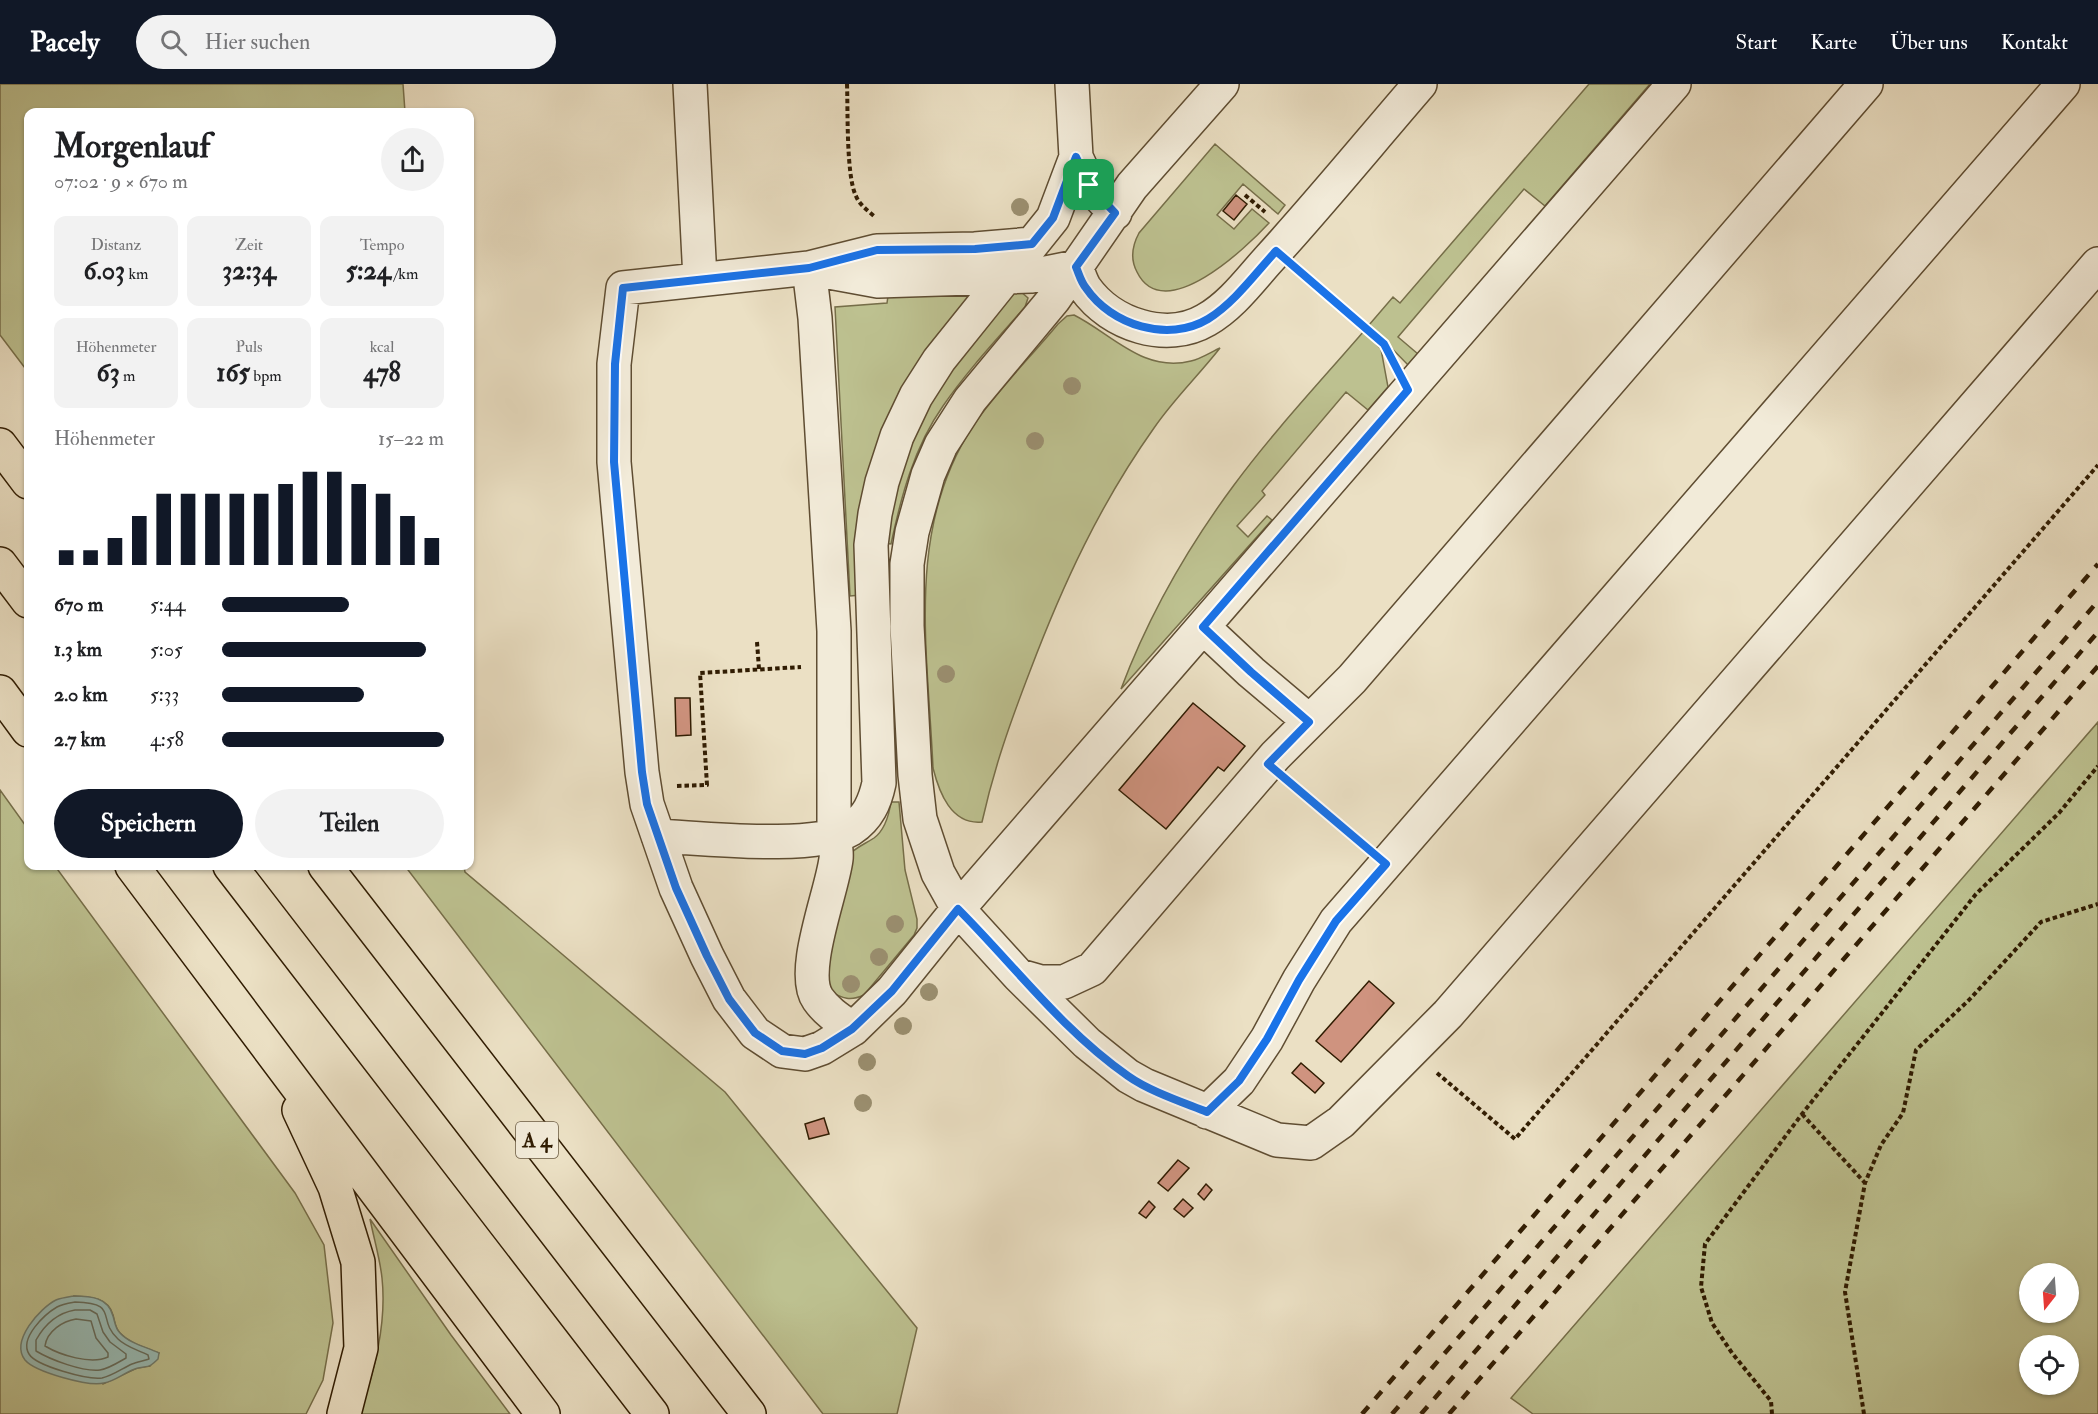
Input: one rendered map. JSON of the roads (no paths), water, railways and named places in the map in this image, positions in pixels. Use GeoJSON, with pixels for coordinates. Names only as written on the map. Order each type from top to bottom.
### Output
{"type":"FeatureCollection","features":[{"type":"Feature","properties":{"kind":"highway"},"geometry":{"type":"LineString","coordinates":[[0,445],[24,477]]}},
{"type":"Feature","properties":{"kind":"highway"},"geometry":{"type":"LineString","coordinates":[[0,564],[24,596]]}},
{"type":"Feature","properties":{"kind":"highway"},"geometry":{"type":"LineString","coordinates":[[0,692],[24,724]]}},
{"type":"Feature","properties":{"kind":"highway"},"geometry":{"type":"LineString","coordinates":[[135,870],[543,1414]]}},
{"type":"Feature","properties":{"kind":"highway"},"geometry":{"type":"LineString","coordinates":[[233,870],[652,1414]]}},
{"type":"Feature","properties":{"kind":"highway","name":"A 4"},"geometry":{"type":"LineString","coordinates":[[328,870],[749,1414]]}},
{"type":"Feature","properties":{"kind":"highway"},"geometry":{"type":"LineString","coordinates":[[268,1046],[335,1187],[358,1262],[361,1348],[344,1414]]}},
{"type":"Feature","properties":{"kind":"lane"},"geometry":{"type":"LineString","coordinates":[[690,84],[700,279]]}},
{"type":"Feature","properties":{"kind":"lane"},"geometry":{"type":"LineString","coordinates":[[1072,84],[1076,157],[1089,185],[1115,213]]}},
{"type":"Feature","properties":{"kind":"lane"},"geometry":{"type":"LineString","coordinates":[[1170,145],[1190,84]]}},
{"type":"Feature","properties":{"kind":"lane"},"geometry":{"type":"LineString","coordinates":[[1222,84],[1132,186],[1054,298],[970,400],[941,446],[928,475],[912,532],[907,564],[906,599],[915,775],[920,819],[938,873],[958,909],[1020,976],[1087,1043],[1128,1076],[1144,1085],[1277,1140],[1311,1143],[1341,1122],[1448,1014],[2098,264]]}},
{"type":"Feature","properties":{"kind":"lane"},"geometry":{"type":"LineString","coordinates":[[1076,267],[1086,288],[1105,308],[1128,322],[1156,330],[1184,329],[1209,319],[1304,221],[1420,84]]}},
{"type":"Feature","properties":{"kind":"lane"},"geometry":{"type":"LineString","coordinates":[[1032,244],[975,249],[877,250],[809,268],[623,288],[615,364],[614,462],[647,804],[676,888],[729,999],[755,1033],[782,1051],[805,1054],[822,1048],[852,1029],[892,991],[958,909],[1674,84]]}},
{"type":"Feature","properties":{"kind":"lane"},"geometry":{"type":"LineString","coordinates":[[1020,976],[1041,982],[1064,982],[1092,969],[1268,764],[1352,679],[1866,84]]}},
{"type":"Feature","properties":{"kind":"lane"},"geometry":{"type":"LineString","coordinates":[[1207,1112],[1239,1081],[1267,1039],[1299,980],[1336,921],[2063,84]]}},
{"type":"Feature","properties":{"kind":"lane"},"geometry":{"type":"LineString","coordinates":[[658,836],[797,841],[834,836],[851,829],[869,812],[879,783],[872,545],[875,514],[882,482],[897,436],[916,396],[939,360],[1053,218],[1076,157]]}},
{"type":"Feature","properties":{"kind":"lane"},"geometry":{"type":"LineString","coordinates":[[809,268],[878,281],[1031,276],[1076,267]]}},
{"type":"Feature","properties":{"kind":"lane"},"geometry":{"type":"LineString","coordinates":[[809,268],[816,330],[834,631],[834,836],[837,858],[813,956],[812,975],[816,997],[831,1014],[852,1029]]}},
{"type":"Feature","properties":{"kind":"lane"},"geometry":{"type":"LineString","coordinates":[[874,601],[906,599]]}},
{"type":"Feature","properties":{"kind":"lane"},"geometry":{"type":"LineString","coordinates":[[1203,627],[1309,722]]}},
{"type":"Feature","properties":{"kind":"water"},"geometry":{"type":"Polygon","coordinates":[[[74,1296],[92,1297],[103,1301],[111,1310],[120,1333],[134,1343],[159,1353],[158,1359],[150,1366],[134,1369],[108,1382],[97,1384],[63,1378],[31,1365],[21,1352],[21,1344],[29,1326],[49,1304],[58,1299],[74,1296]]]}},
{"type":"Feature","properties":{"kind":"railway"},"geometry":{"type":"LineString","coordinates":[[1362,1414],[2098,564]]}},
{"type":"Feature","properties":{"kind":"railway"},"geometry":{"type":"LineString","coordinates":[[1392,1414],[2098,601]]}},
{"type":"Feature","properties":{"kind":"railway"},"geometry":{"type":"LineString","coordinates":[[1421,1414],[2098,632]]}},
{"type":"Feature","properties":{"kind":"railway"},"geometry":{"type":"LineString","coordinates":[[1449,1414],[2098,666]]}}]}
